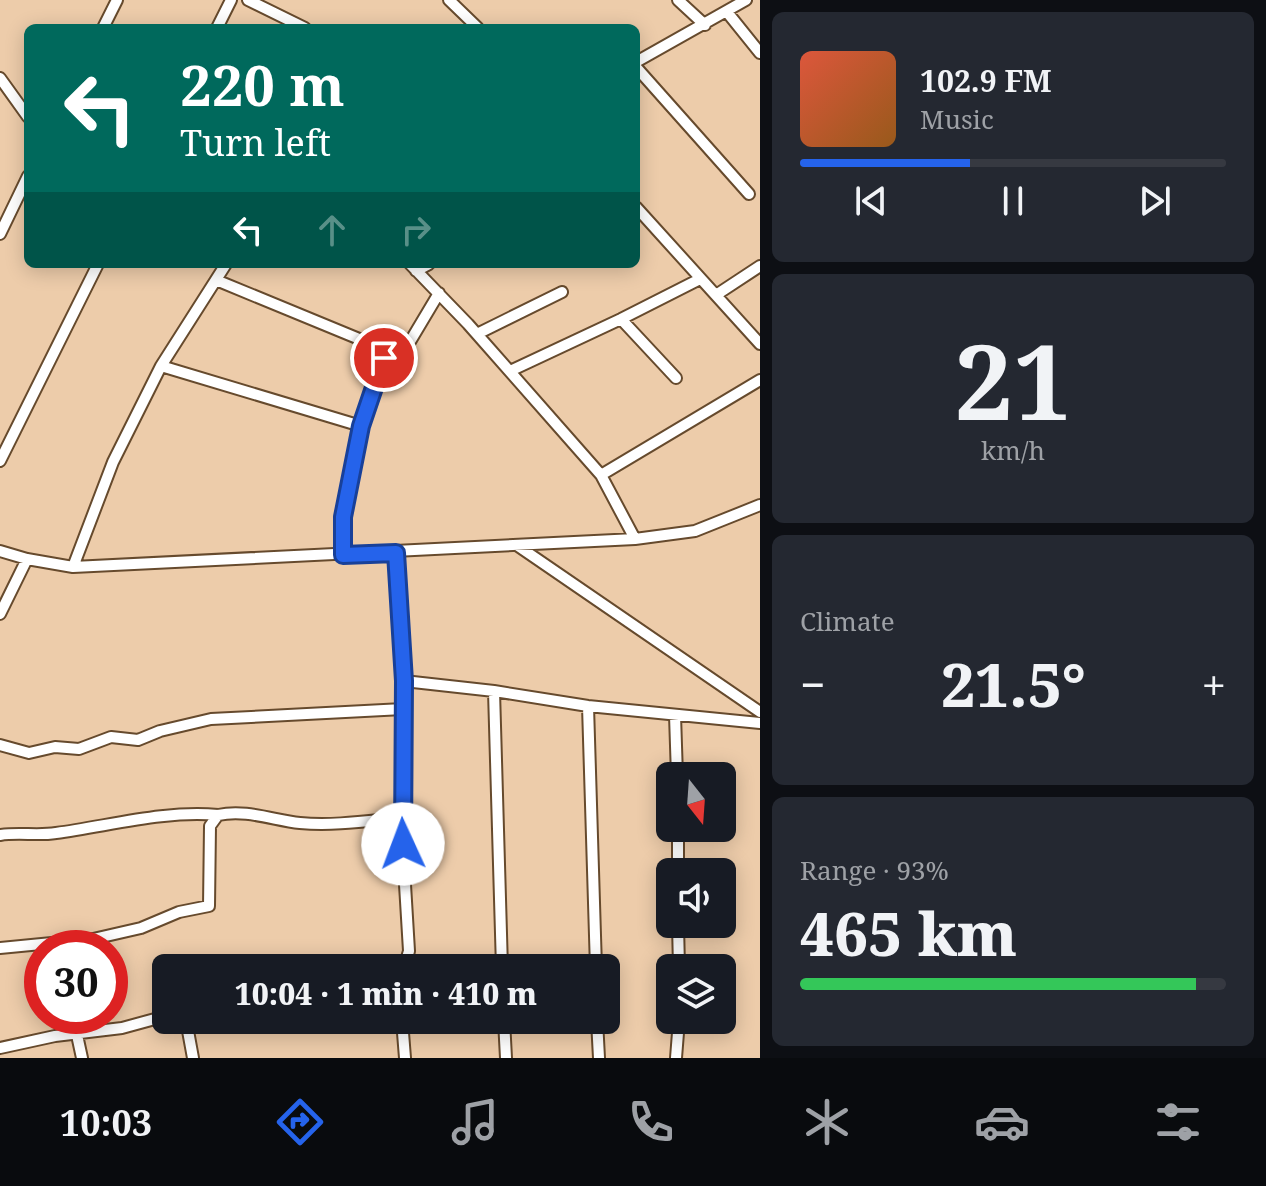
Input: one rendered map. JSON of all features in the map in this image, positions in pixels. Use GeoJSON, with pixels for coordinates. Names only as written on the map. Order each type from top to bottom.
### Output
{"type":"FeatureCollection","features":[{"type":"Feature","properties":{"kind":"street"},"geometry":{"type":"LineString","coordinates":[[105,24],[117,0]]}},
{"type":"Feature","properties":{"kind":"street"},"geometry":{"type":"LineString","coordinates":[[219,24],[231,0]]}},
{"type":"Feature","properties":{"kind":"street"},"geometry":{"type":"LineString","coordinates":[[248,0],[297,24]]}},
{"type":"Feature","properties":{"kind":"street"},"geometry":{"type":"LineString","coordinates":[[449,0],[474,24]]}},
{"type":"Feature","properties":{"kind":"street"},"geometry":{"type":"LineString","coordinates":[[678,0],[705,25]]}},
{"type":"Feature","properties":{"kind":"street"},"geometry":{"type":"LineString","coordinates":[[640,63],[746,0]]}},
{"type":"Feature","properties":{"kind":"street"},"geometry":{"type":"LineString","coordinates":[[727,12],[760,53]]}},
{"type":"Feature","properties":{"kind":"street"},"geometry":{"type":"LineString","coordinates":[[640,70],[749,194]]}},
{"type":"Feature","properties":{"kind":"street"},"geometry":{"type":"LineString","coordinates":[[0,78],[24,111]]}},
{"type":"Feature","properties":{"kind":"street"},"geometry":{"type":"LineString","coordinates":[[0,234],[24,184]]}},
{"type":"Feature","properties":{"kind":"street"},"geometry":{"type":"LineString","coordinates":[[640,212],[760,344]]}},
{"type":"Feature","properties":{"kind":"street"},"geometry":{"type":"LineString","coordinates":[[716,295],[760,266]]}},
{"type":"Feature","properties":{"kind":"street"},"geometry":{"type":"LineString","coordinates":[[0,461],[96,268]]}},
{"type":"Feature","properties":{"kind":"street"},"geometry":{"type":"LineString","coordinates":[[73,567],[113,462],[161,366],[224,268]]}},
{"type":"Feature","properties":{"kind":"street"},"geometry":{"type":"LineString","coordinates":[[414,268],[477,334],[601,475],[635,539]]}},
{"type":"Feature","properties":{"kind":"street"},"geometry":{"type":"LineString","coordinates":[[510,371],[700,279]]}},
{"type":"Feature","properties":{"kind":"street"},"geometry":{"type":"LineString","coordinates":[[216,280],[369,343],[384,358]]}},
{"type":"Feature","properties":{"kind":"street"},"geometry":{"type":"LineString","coordinates":[[477,334],[562,292]]}},
{"type":"Feature","properties":{"kind":"street"},"geometry":{"type":"LineString","coordinates":[[384,358],[405,350],[439,293]]}},
{"type":"Feature","properties":{"kind":"street"},"geometry":{"type":"LineString","coordinates":[[621,319],[676,378]]}},
{"type":"Feature","properties":{"kind":"street"},"geometry":{"type":"LineString","coordinates":[[343,555],[343,517],[361,426],[384,358]]}},
{"type":"Feature","properties":{"kind":"street"},"geometry":{"type":"LineString","coordinates":[[161,366],[361,426]]}},
{"type":"Feature","properties":{"kind":"street"},"geometry":{"type":"LineString","coordinates":[[601,475],[760,380]]}},
{"type":"Feature","properties":{"kind":"street"},"geometry":{"type":"LineString","coordinates":[[0,551],[73,567],[635,539],[695,531],[760,505]]}},
{"type":"Feature","properties":{"kind":"street"},"geometry":{"type":"LineString","coordinates":[[516,545],[760,712]]}},
{"type":"Feature","properties":{"kind":"street"},"geometry":{"type":"LineString","coordinates":[[396,553],[404,681],[401,818],[408,954]]}},
{"type":"Feature","properties":{"kind":"street"},"geometry":{"type":"LineString","coordinates":[[0,614],[27,559]]}},
{"type":"Feature","properties":{"kind":"street"},"geometry":{"type":"LineString","coordinates":[[404,681],[588,706],[760,723]]}},
{"type":"Feature","properties":{"kind":"street"},"geometry":{"type":"LineString","coordinates":[[494,691],[502,954]]}},
{"type":"Feature","properties":{"kind":"street"},"geometry":{"type":"LineString","coordinates":[[588,706],[596,954]]}},
{"type":"Feature","properties":{"kind":"street"},"geometry":{"type":"LineString","coordinates":[[0,745],[29,753],[55,747],[79,749],[111,737],[138,740],[160,731],[211,719],[403,709]]}},
{"type":"Feature","properties":{"kind":"street"},"geometry":{"type":"LineString","coordinates":[[675,715],[677,762]]}},
{"type":"Feature","properties":{"kind":"street"},"geometry":{"type":"LineString","coordinates":[[0,835],[43,835],[159,818],[218,815],[256,814],[300,823],[354,823],[401,818]]}},
{"type":"Feature","properties":{"kind":"street"},"geometry":{"type":"LineString","coordinates":[[0,948],[93,939],[141,928],[179,912],[209,906],[210,826],[218,815]]}},
{"type":"Feature","properties":{"kind":"street"},"geometry":{"type":"LineString","coordinates":[[0,1048],[55,1036],[122,1028],[152,1020]]}},
{"type":"Feature","properties":{"kind":"street"},"geometry":{"type":"LineString","coordinates":[[189,1034],[193,1058]]}},
{"type":"Feature","properties":{"kind":"street"},"geometry":{"type":"LineString","coordinates":[[403,1034],[405,1058]]}},
{"type":"Feature","properties":{"kind":"street"},"geometry":{"type":"LineString","coordinates":[[505,1034],[506,1058]]}},
{"type":"Feature","properties":{"kind":"street"},"geometry":{"type":"LineString","coordinates":[[598,1034],[599,1058]]}},
{"type":"Feature","properties":{"kind":"street"},"geometry":{"type":"LineString","coordinates":[[676,1058],[678,1034]]}},
{"type":"Feature","properties":{"kind":"street"},"geometry":{"type":"LineString","coordinates":[[77,1035],[82,1058]]}},
{"type":"Feature","properties":{"kind":"route"},"geometry":{"type":"LineString","coordinates":[[384,358],[361,426],[343,517],[343,555],[396,553],[404,681],[403,844]]}}]}
